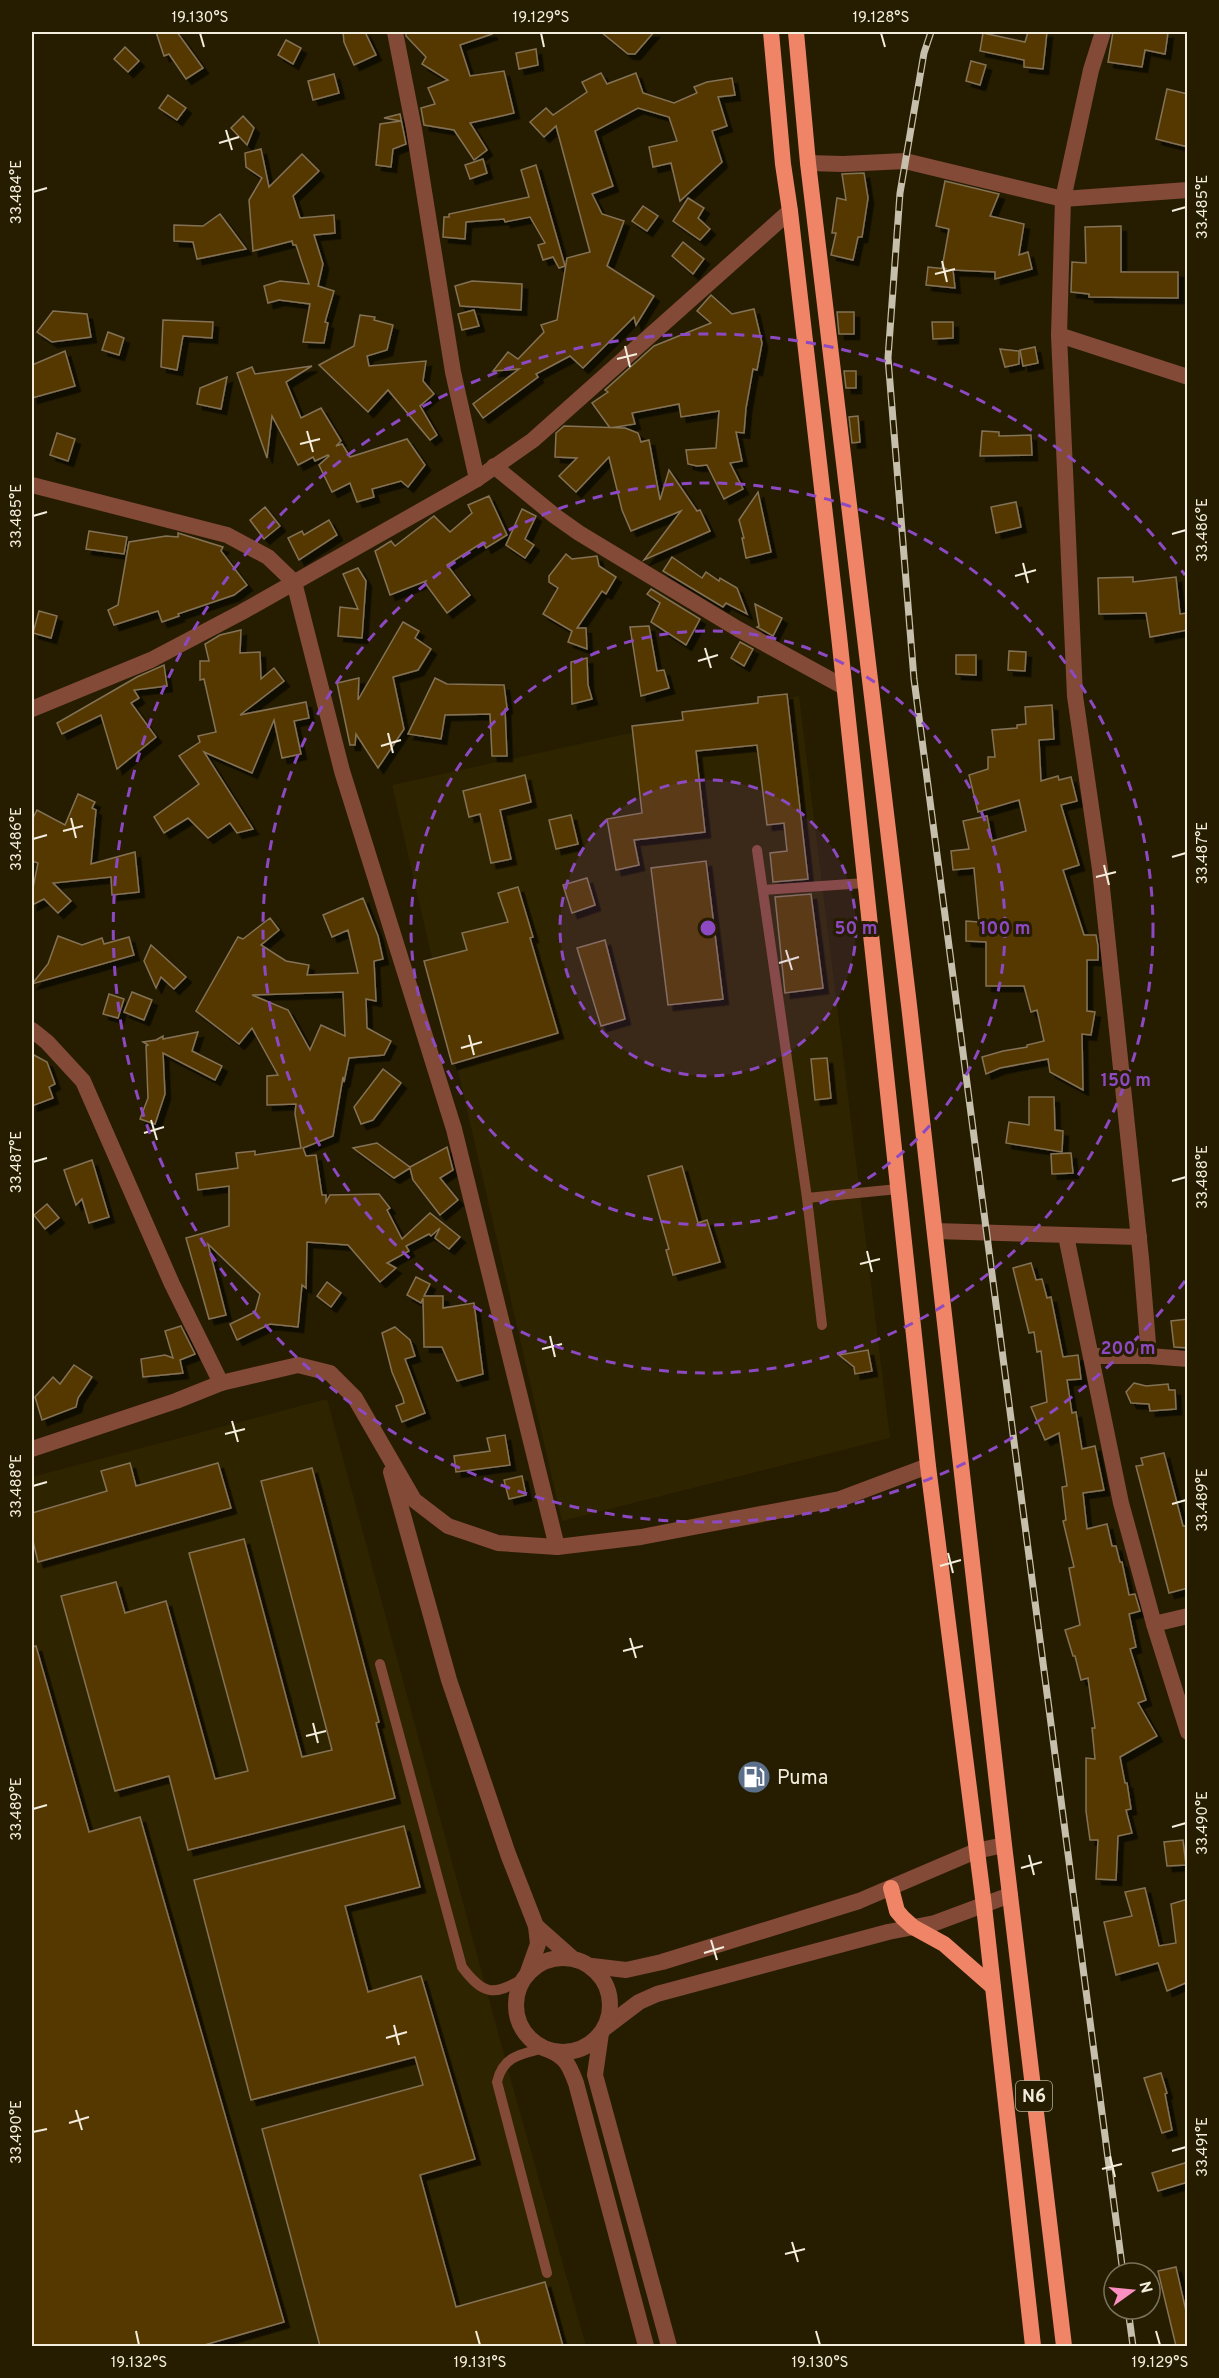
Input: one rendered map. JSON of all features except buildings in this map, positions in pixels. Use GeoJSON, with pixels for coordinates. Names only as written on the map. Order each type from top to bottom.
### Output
{"type":"FeatureCollection","features":[{"type":"Feature","properties":{"kind":"highway","name":"N6"},"geometry":{"type":"LineString","coordinates":[[771,32],[783,164],[844,687],[928,1466],[984,1906],[1033,2346]]}},
{"type":"Feature","properties":{"kind":"highway","name":"N6"},"geometry":{"type":"LineString","coordinates":[[796,32],[808,162],[1064,2346]]}},
{"type":"Feature","properties":{"kind":"highway"},"geometry":{"type":"LineString","coordinates":[[891,1888],[897,1911],[913,1927],[944,1944],[993,1987]]}},
{"type":"Feature","properties":{"kind":"street"},"geometry":{"type":"LineString","coordinates":[[395,32],[418,152],[453,372],[477,479]]}},
{"type":"Feature","properties":{"kind":"street"},"geometry":{"type":"LineString","coordinates":[[1102,32],[1063,199],[1059,335],[1075,696],[1100,868],[1139,1237],[1149,1356]]}},
{"type":"Feature","properties":{"kind":"street"},"geometry":{"type":"LineString","coordinates":[[808,162],[843,164],[905,161],[1063,199],[1188,190]]}},
{"type":"Feature","properties":{"kind":"street"},"geometry":{"type":"LineString","coordinates":[[32,709],[151,660],[242,612],[477,479],[533,440],[790,211]]}},
{"type":"Feature","properties":{"kind":"street"},"geometry":{"type":"LineString","coordinates":[[1059,335],[1188,376]]}},
{"type":"Feature","properties":{"kind":"street"},"geometry":{"type":"LineString","coordinates":[[494,466],[579,533],[738,629],[844,687]]}},
{"type":"Feature","properties":{"kind":"street"},"geometry":{"type":"LineString","coordinates":[[32,485],[227,535],[268,557],[294,582],[342,771],[454,1129],[557,1547]]}},
{"type":"Feature","properties":{"kind":"street"},"geometry":{"type":"LineString","coordinates":[[32,1030],[47,1042],[83,1080],[172,1284],[221,1383]]}},
{"type":"Feature","properties":{"kind":"street"},"geometry":{"type":"LineString","coordinates":[[935,1231],[1139,1237]]}},
{"type":"Feature","properties":{"kind":"street"},"geometry":{"type":"LineString","coordinates":[[1066,1236],[1121,1503],[1154,1624],[1188,1732]]}},
{"type":"Feature","properties":{"kind":"street"},"geometry":{"type":"LineString","coordinates":[[1091,1356],[1188,1359]]}},
{"type":"Feature","properties":{"kind":"street"},"geometry":{"type":"LineString","coordinates":[[32,1449],[176,1401],[221,1383],[298,1365],[330,1373],[355,1398],[414,1500],[448,1526],[498,1543],[557,1547],[641,1537],[840,1499],[928,1466]]}},
{"type":"Feature","properties":{"kind":"street"},"geometry":{"type":"LineString","coordinates":[[385,1451],[449,1680],[508,1854],[536,1926],[538,1944],[518,1989],[515,2007],[518,2018],[521,2028],[534,2043],[562,2056],[569,2064],[646,2346]]}},
{"type":"Feature","properties":{"kind":"street"},"geometry":{"type":"LineString","coordinates":[[1154,1624],[1188,1616]]}},
{"type":"Feature","properties":{"kind":"street"},"geometry":{"type":"LineString","coordinates":[[536,1926],[571,1957],[592,1966],[626,1970],[662,1962],[818,1914],[891,1888],[976,1851],[1004,1845]]}},
{"type":"Feature","properties":{"kind":"street"},"geometry":{"type":"LineString","coordinates":[[548,2050],[571,2052],[595,2041],[604,2030],[639,2002],[657,1994],[935,1923],[1011,1895]]}},
{"type":"Feature","properties":{"kind":"street"},"geometry":{"type":"LineString","coordinates":[[526,1975],[548,1959],[571,1957]]}},
{"type":"Feature","properties":{"kind":"street"},"geometry":{"type":"LineString","coordinates":[[592,1966],[606,1982],[610,1995],[609,2018],[604,2030],[595,2075],[669,2346]]}},
{"type":"Feature","properties":{"kind":"lane"},"geometry":{"type":"LineString","coordinates":[[757,850],[807,1198],[822,1325]]}},
{"type":"Feature","properties":{"kind":"lane"},"geometry":{"type":"LineString","coordinates":[[763,890],[865,883]]}},
{"type":"Feature","properties":{"kind":"lane"},"geometry":{"type":"LineString","coordinates":[[807,1198],[898,1189]]}},
{"type":"Feature","properties":{"kind":"lane"},"geometry":{"type":"LineString","coordinates":[[380,1664],[462,1967],[474,1983],[490,1991],[505,1989],[526,1975]]}},
{"type":"Feature","properties":{"kind":"lane"},"geometry":{"type":"LineString","coordinates":[[547,2273],[497,2082],[500,2069],[512,2058],[548,2050]]}},
{"type":"Feature","properties":{"kind":"shaded area"},"geometry":{"type":"Polygon","coordinates":[[[799,696],[890,1438],[562,1521],[392,785],[799,696]]]}},
{"type":"Feature","properties":{"kind":"shaded area"},"geometry":{"type":"Polygon","coordinates":[[[327,1399],[510,2077],[586,2346],[32,2346],[32,1477],[327,1399]]]}},
{"type":"Feature","properties":{"kind":"railway"},"geometry":{"type":"LineString","coordinates":[[931,32],[924,53],[900,193],[888,358],[914,679],[1121,2261]]}},
{"type":"Feature","properties":{"kind":"railway"},"geometry":{"type":"LineString","coordinates":[[1130,2321],[1133,2346]]}},
{"type":"Feature","properties":{"kind":"place","name":"Puma"},"geometry":{"type":"Point","coordinates":[754,1777]}}]}
